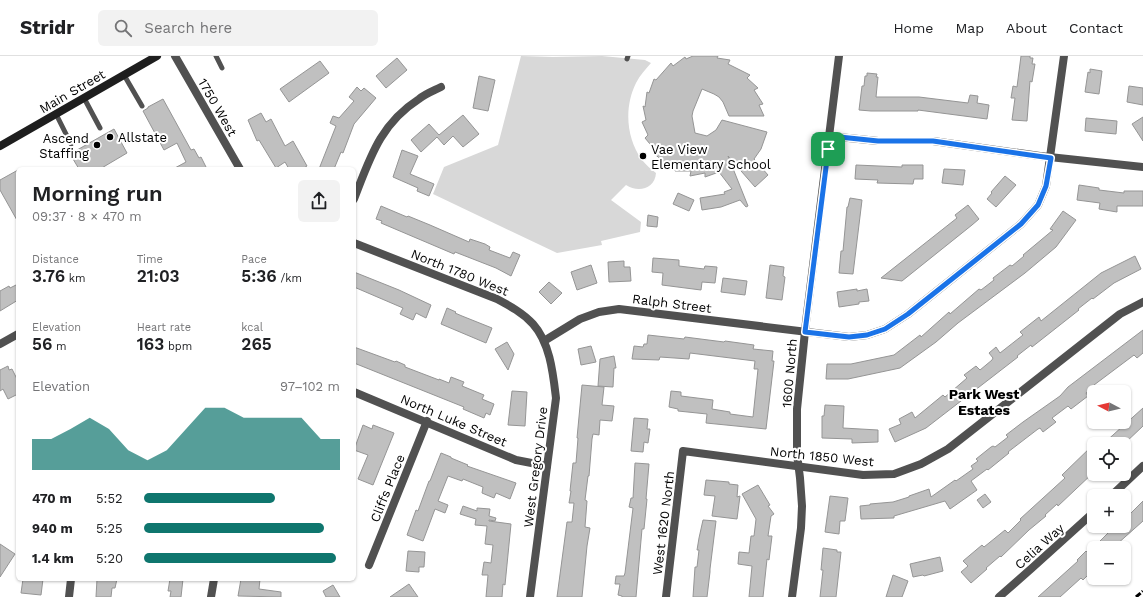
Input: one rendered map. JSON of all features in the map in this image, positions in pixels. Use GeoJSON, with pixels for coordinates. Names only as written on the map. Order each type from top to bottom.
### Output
{"type":"FeatureCollection","features":[{"type":"Feature","properties":{"kind":"main road","name":"Main Street"},"geometry":{"type":"LineString","coordinates":[[0,146],[156,56]]}},
{"type":"Feature","properties":{"kind":"street","name":"1750 West"},"geometry":{"type":"LineString","coordinates":[[176,56],[239,167]]}},
{"type":"Feature","properties":{"kind":"street","name":"1600 North"},"geometry":{"type":"LineString","coordinates":[[792,597],[801,528],[802,506],[797,454],[797,409],[839,56]]}},
{"type":"Feature","properties":{"kind":"street","name":"Ralph Street"},"geometry":{"type":"LineString","coordinates":[[544,341],[580,320],[599,312],[619,309],[849,337],[867,335],[885,329],[908,314],[1021,224],[1038,205],[1046,186],[1051,158],[1064,56]]}},
{"type":"Feature","properties":{"kind":"street"},"geometry":{"type":"LineString","coordinates":[[356,194],[375,146],[386,128],[400,113],[419,98],[441,87]]}},
{"type":"Feature","properties":{"kind":"street"},"geometry":{"type":"LineString","coordinates":[[830,136],[878,141],[933,141],[1051,158],[1143,167]]}},
{"type":"Feature","properties":{"kind":"street","name":"North 1780 West"},"geometry":{"type":"LineString","coordinates":[[356,244],[497,299],[517,310],[533,324],[544,341]]}},
{"type":"Feature","properties":{"kind":"street","name":"North 1850 West"},"geometry":{"type":"LineString","coordinates":[[683,451],[863,475],[894,474],[921,464],[948,449],[1120,314],[1143,302]]}},
{"type":"Feature","properties":{"kind":"street"},"geometry":{"type":"LineString","coordinates":[[0,344],[16,335]]}},
{"type":"Feature","properties":{"kind":"street","name":"West Gregory Drive"},"geometry":{"type":"LineString","coordinates":[[530,597],[556,398],[553,374],[544,341]]}},
{"type":"Feature","properties":{"kind":"street","name":"North Luke Street"},"geometry":{"type":"LineString","coordinates":[[356,393],[427,421],[516,460],[547,466]]}},
{"type":"Feature","properties":{"kind":"street","name":"Cliffs Place"},"geometry":{"type":"LineString","coordinates":[[369,565],[427,421]]}},
{"type":"Feature","properties":{"kind":"street","name":"West 1620 North"},"geometry":{"type":"LineString","coordinates":[[666,597],[683,451]]}},
{"type":"Feature","properties":{"kind":"street"},"geometry":{"type":"LineString","coordinates":[[1118,489],[1143,466]]}},
{"type":"Feature","properties":{"kind":"street","name":"Celia Way"},"geometry":{"type":"LineString","coordinates":[[999,597],[1087,518]]}},
{"type":"Feature","properties":{"kind":"street"},"geometry":{"type":"LineString","coordinates":[[68,597],[71,581]]}},
{"type":"Feature","properties":{"kind":"street"},"geometry":{"type":"LineString","coordinates":[[212,597],[214,581]]}},
{"type":"Feature","properties":{"kind":"lane"},"geometry":{"type":"LineString","coordinates":[[216,56],[222,68]]}},
{"type":"Feature","properties":{"kind":"lane"},"geometry":{"type":"LineString","coordinates":[[124,75],[142,106]]}},
{"type":"Feature","properties":{"kind":"lane"},"geometry":{"type":"LineString","coordinates":[[84,98],[100,128]]}},
{"type":"Feature","properties":{"kind":"lane"},"geometry":{"type":"LineString","coordinates":[[56,114],[71,144]]}},
{"type":"Feature","properties":{"kind":"shaded area"},"geometry":{"type":"Polygon","coordinates":[[[521,56],[602,56],[645,60],[651,63],[639,77],[632,92],[628,112],[628,122],[637,151],[644,162],[656,173],[655,178],[653,183],[641,189],[636,189],[626,185],[611,200],[641,222],[640,232],[601,241],[602,245],[557,253],[433,194],[444,167],[498,145],[521,56]]]}},
{"type":"Feature","properties":{"kind":"building","name":"Vae View Elementary School"},"geometry":{"type":"Polygon","coordinates":[[[693,56],[718,56],[717,58],[730,60],[728,64],[750,75],[747,78],[758,88],[754,90],[763,104],[759,105],[764,116],[729,116],[723,102],[719,97],[702,89],[692,116],[695,133],[707,136],[716,130],[722,120],[767,132],[761,149],[754,159],[768,175],[755,187],[728,156],[748,206],[746,207],[740,200],[721,207],[702,210],[700,198],[725,194],[724,192],[732,189],[719,172],[705,177],[705,173],[690,176],[691,171],[675,171],[675,169],[661,164],[663,161],[652,152],[655,150],[645,138],[648,135],[642,122],[646,120],[643,106],[645,107],[647,92],[649,93],[654,79],[656,80],[671,63],[673,66],[685,57],[686,59],[693,56]]]}},
{"type":"Feature","properties":{"kind":"building"},"geometry":{"type":"Polygon","coordinates":[[[1021,56],[1030,56],[1030,58],[1033,58],[1032,64],[1035,64],[1032,82],[1030,81],[1027,121],[1012,120],[1015,98],[1011,98],[1013,86],[1017,87],[1021,56]]]}},
{"type":"Feature","properties":{"kind":"building"},"geometry":{"type":"Polygon","coordinates":[[[397,58],[407,70],[386,88],[376,76],[397,58]]]}},
{"type":"Feature","properties":{"kind":"building"},"geometry":{"type":"Polygon","coordinates":[[[320,61],[329,73],[289,102],[280,89],[320,61]]]}},
{"type":"Feature","properties":{"kind":"building"},"geometry":{"type":"Polygon","coordinates":[[[1090,69],[1102,71],[1099,94],[1085,92],[1088,72],[1090,73],[1090,69]]]}},
{"type":"Feature","properties":{"kind":"building"},"geometry":{"type":"Polygon","coordinates":[[[867,73],[877,74],[876,97],[919,97],[968,103],[970,95],[978,96],[977,103],[989,105],[987,119],[918,110],[859,110],[862,86],[864,86],[865,76],[867,76],[867,73]]]}},
{"type":"Feature","properties":{"kind":"building"},"geometry":{"type":"Polygon","coordinates":[[[479,76],[495,80],[488,111],[473,108],[479,76]]]}},
{"type":"Feature","properties":{"kind":"building"},"geometry":{"type":"Polygon","coordinates":[[[1129,86],[1143,88],[1143,105],[1127,102],[1129,86]]]}},
{"type":"Feature","properties":{"kind":"building"},"geometry":{"type":"Polygon","coordinates":[[[357,87],[361,91],[364,88],[376,98],[354,124],[343,153],[341,152],[335,167],[320,167],[336,126],[330,123],[333,116],[339,118],[354,101],[349,97],[357,87]]]}},
{"type":"Feature","properties":{"kind":"building"},"geometry":{"type":"Polygon","coordinates":[[[163,99],[191,150],[194,149],[199,158],[201,157],[206,167],[177,167],[186,162],[177,143],[164,150],[143,111],[163,99]]]}},
{"type":"Feature","properties":{"kind":"building"},"geometry":{"type":"Polygon","coordinates":[[[261,113],[266,122],[271,119],[285,146],[293,141],[307,166],[288,167],[285,162],[275,167],[259,140],[257,141],[248,120],[261,113]]]}},
{"type":"Feature","properties":{"kind":"building"},"geometry":{"type":"Polygon","coordinates":[[[463,115],[479,134],[463,147],[453,136],[444,145],[437,137],[421,152],[411,140],[429,124],[439,135],[463,115]]]}},
{"type":"Feature","properties":{"kind":"building"},"geometry":{"type":"Polygon","coordinates":[[[1143,117],[1143,141],[1132,124],[1143,117]]]}},
{"type":"Feature","properties":{"kind":"building"},"geometry":{"type":"Polygon","coordinates":[[[1086,118],[1117,121],[1116,134],[1085,131],[1086,118]]]}},
{"type":"Feature","properties":{"kind":"building"},"geometry":{"type":"Polygon","coordinates":[[[114,129],[127,153],[103,167],[78,167],[70,154],[114,129]]]}},
{"type":"Feature","properties":{"kind":"building"},"geometry":{"type":"Polygon","coordinates":[[[402,150],[418,156],[410,174],[434,184],[429,196],[417,191],[418,188],[393,177],[402,150]]]}},
{"type":"Feature","properties":{"kind":"building"},"geometry":{"type":"Polygon","coordinates":[[[856,165],[902,167],[902,165],[923,165],[923,179],[914,179],[913,184],[877,183],[878,180],[855,179],[856,165]]]}},
{"type":"Feature","properties":{"kind":"building"},"geometry":{"type":"Polygon","coordinates":[[[944,169],[965,170],[963,185],[942,183],[944,169]]]}},
{"type":"Feature","properties":{"kind":"building"},"geometry":{"type":"Polygon","coordinates":[[[16,171],[16,218],[0,190],[0,180],[16,171]]]}},
{"type":"Feature","properties":{"kind":"building"},"geometry":{"type":"Polygon","coordinates":[[[1005,176],[1016,185],[996,207],[987,199],[1005,176]]]}},
{"type":"Feature","properties":{"kind":"building"},"geometry":{"type":"Polygon","coordinates":[[[1079,185],[1099,188],[1099,190],[1124,193],[1124,191],[1143,191],[1143,206],[1117,206],[1117,212],[1099,209],[1100,203],[1077,200],[1079,185]]]}},
{"type":"Feature","properties":{"kind":"building"},"geometry":{"type":"Polygon","coordinates":[[[678,193],[694,200],[689,211],[673,204],[678,193]]]}},
{"type":"Feature","properties":{"kind":"building"},"geometry":{"type":"Polygon","coordinates":[[[850,198],[862,200],[853,274],[839,273],[841,251],[843,251],[847,207],[850,198]]]}},
{"type":"Feature","properties":{"kind":"building"},"geometry":{"type":"Polygon","coordinates":[[[968,205],[979,219],[972,225],[902,281],[881,278],[957,218],[955,215],[968,205]]]}},
{"type":"Feature","properties":{"kind":"building"},"geometry":{"type":"Polygon","coordinates":[[[381,206],[469,242],[470,239],[485,244],[490,247],[489,250],[510,258],[513,252],[520,255],[511,276],[496,268],[455,252],[454,254],[381,223],[382,221],[376,219],[381,206]]]}},
{"type":"Feature","properties":{"kind":"building"},"geometry":{"type":"Polygon","coordinates":[[[1063,211],[1076,220],[1056,247],[1025,273],[900,368],[848,379],[826,379],[827,364],[851,364],[894,355],[920,335],[921,337],[949,312],[950,314],[979,289],[981,290],[994,280],[993,278],[1010,265],[1012,266],[1024,256],[1023,255],[1053,230],[1050,229],[1063,211]]]}},
{"type":"Feature","properties":{"kind":"building"},"geometry":{"type":"Polygon","coordinates":[[[648,215],[658,217],[657,227],[647,226],[648,215]]]}},
{"type":"Feature","properties":{"kind":"building"},"geometry":{"type":"Polygon","coordinates":[[[1135,256],[1141,269],[1114,283],[1093,299],[1092,298],[1032,347],[1031,345],[1017,356],[1018,357],[926,428],[895,442],[889,429],[901,424],[899,419],[912,412],[915,418],[943,395],[945,397],[967,378],[964,375],[976,366],[980,370],[992,360],[993,358],[989,353],[996,347],[1000,353],[1023,335],[1020,332],[1039,317],[1041,321],[1101,273],[1135,256]]]}},
{"type":"Feature","properties":{"kind":"building"},"geometry":{"type":"Polygon","coordinates":[[[653,258],[679,260],[679,266],[704,269],[705,266],[717,267],[715,283],[702,282],[701,290],[662,285],[663,273],[652,272],[653,258]]]}},
{"type":"Feature","properties":{"kind":"building"},"geometry":{"type":"Polygon","coordinates":[[[624,261],[624,267],[630,267],[631,281],[609,282],[608,262],[624,261]]]}},
{"type":"Feature","properties":{"kind":"building"},"geometry":{"type":"Polygon","coordinates":[[[591,265],[597,283],[577,290],[571,272],[591,265]]]}},
{"type":"Feature","properties":{"kind":"building"},"geometry":{"type":"Polygon","coordinates":[[[770,265],[784,267],[783,276],[785,277],[782,300],[766,298],[770,265]]]}},
{"type":"Feature","properties":{"kind":"building"},"geometry":{"type":"Polygon","coordinates":[[[356,273],[431,305],[426,318],[416,313],[413,320],[400,314],[403,308],[356,288],[356,273]]]}},
{"type":"Feature","properties":{"kind":"building"},"geometry":{"type":"Polygon","coordinates":[[[723,278],[747,281],[745,295],[721,292],[723,278]]]}},
{"type":"Feature","properties":{"kind":"building"},"geometry":{"type":"Polygon","coordinates":[[[549,282],[562,293],[551,304],[539,292],[549,282]]]}},
{"type":"Feature","properties":{"kind":"building"},"geometry":{"type":"Polygon","coordinates":[[[16,285],[16,301],[0,311],[0,291],[9,286],[10,288],[16,285]]]}},
{"type":"Feature","properties":{"kind":"building"},"geometry":{"type":"Polygon","coordinates":[[[857,289],[857,291],[867,289],[869,301],[839,307],[837,292],[857,289]]]}},
{"type":"Feature","properties":{"kind":"building"},"geometry":{"type":"Polygon","coordinates":[[[447,308],[456,312],[455,313],[492,328],[486,343],[441,324],[447,308]]]}},
{"type":"Feature","properties":{"kind":"building"},"geometry":{"type":"Polygon","coordinates":[[[1143,330],[1143,353],[1137,358],[1134,355],[1094,385],[1087,385],[1087,397],[1071,409],[1068,406],[1052,418],[1056,422],[1043,432],[1040,428],[1038,429],[1008,452],[1009,453],[988,470],[987,469],[971,481],[977,490],[950,509],[945,501],[894,516],[894,518],[861,519],[860,506],[893,502],[929,489],[931,497],[973,469],[971,466],[978,461],[976,459],[991,447],[995,447],[1008,437],[1006,435],[1060,396],[1068,387],[1143,330]]]}},
{"type":"Feature","properties":{"kind":"building"},"geometry":{"type":"Polygon","coordinates":[[[648,335],[725,341],[754,345],[753,349],[773,351],[772,361],[774,361],[766,429],[706,423],[707,414],[678,411],[678,409],[669,407],[671,391],[681,392],[681,396],[713,400],[712,409],[730,412],[730,414],[753,417],[758,369],[754,369],[755,361],[690,353],[689,359],[660,357],[659,360],[632,359],[634,346],[643,347],[644,344],[647,344],[648,335]]]}},
{"type":"Feature","properties":{"kind":"building"},"geometry":{"type":"Polygon","coordinates":[[[507,342],[514,354],[508,370],[495,349],[507,342]]]}},
{"type":"Feature","properties":{"kind":"building"},"geometry":{"type":"Polygon","coordinates":[[[591,346],[596,362],[581,365],[578,349],[591,346]]]}},
{"type":"Feature","properties":{"kind":"building"},"geometry":{"type":"Polygon","coordinates":[[[356,348],[395,362],[396,361],[405,365],[405,367],[439,380],[449,383],[451,377],[464,382],[462,386],[484,395],[482,399],[494,404],[490,415],[486,413],[484,418],[463,409],[464,407],[356,364],[356,348]]]}},
{"type":"Feature","properties":{"kind":"building"},"geometry":{"type":"Polygon","coordinates":[[[614,356],[616,368],[614,368],[613,387],[598,386],[600,359],[614,356]]]}},
{"type":"Feature","properties":{"kind":"building"},"geometry":{"type":"Polygon","coordinates":[[[8,366],[9,370],[12,369],[16,377],[16,395],[8,399],[3,389],[0,391],[0,370],[8,366]]]}},
{"type":"Feature","properties":{"kind":"building"},"geometry":{"type":"Polygon","coordinates":[[[582,385],[604,387],[602,405],[614,406],[612,421],[600,420],[599,435],[593,434],[592,439],[589,476],[585,500],[587,501],[585,527],[590,528],[582,597],[557,597],[567,522],[572,522],[574,503],[569,503],[573,463],[576,463],[582,385]]]}},
{"type":"Feature","properties":{"kind":"building"},"geometry":{"type":"Polygon","coordinates":[[[512,391],[527,392],[525,426],[508,425],[512,391]]]}},
{"type":"Feature","properties":{"kind":"building"},"geometry":{"type":"Polygon","coordinates":[[[825,405],[844,406],[843,428],[878,430],[878,442],[852,443],[852,439],[822,438],[822,416],[824,416],[825,405]]]}},
{"type":"Feature","properties":{"kind":"building"},"geometry":{"type":"Polygon","coordinates":[[[1143,408],[1143,426],[1131,437],[1111,437],[1120,429],[1131,429],[1131,419],[1143,408]]]}},
{"type":"Feature","properties":{"kind":"building"},"geometry":{"type":"Polygon","coordinates":[[[634,418],[648,419],[647,429],[650,429],[648,443],[644,442],[643,452],[631,451],[634,418]]]}},
{"type":"Feature","properties":{"kind":"building"},"geometry":{"type":"Polygon","coordinates":[[[363,425],[372,429],[373,425],[394,433],[373,485],[358,479],[368,455],[356,451],[356,444],[363,425]]]}},
{"type":"Feature","properties":{"kind":"building"},"geometry":{"type":"Polygon","coordinates":[[[1087,451],[1087,479],[971,583],[961,572],[968,566],[963,561],[982,545],[984,547],[1005,530],[1008,533],[1021,520],[1020,519],[1065,478],[1062,475],[1087,451]]]}},
{"type":"Feature","properties":{"kind":"building"},"geometry":{"type":"Polygon","coordinates":[[[441,453],[468,465],[467,466],[516,483],[510,499],[496,493],[494,498],[482,493],[483,487],[463,479],[462,481],[448,476],[438,501],[448,505],[445,513],[435,509],[423,541],[407,535],[416,510],[418,511],[441,453]]]}},
{"type":"Feature","properties":{"kind":"building"},"geometry":{"type":"Polygon","coordinates":[[[635,463],[649,464],[647,499],[644,529],[642,529],[636,597],[622,597],[618,595],[620,584],[615,584],[616,576],[624,576],[625,573],[633,508],[629,507],[631,498],[633,498],[635,463]]]}},
{"type":"Feature","properties":{"kind":"building"},"geometry":{"type":"Polygon","coordinates":[[[706,480],[729,482],[729,484],[738,485],[737,497],[740,496],[737,519],[712,516],[715,496],[704,495],[706,480]]]}},
{"type":"Feature","properties":{"kind":"building"},"geometry":{"type":"Polygon","coordinates":[[[758,485],[770,505],[768,506],[774,514],[771,516],[768,536],[772,536],[769,560],[767,559],[763,597],[749,597],[752,566],[738,564],[739,552],[749,553],[751,536],[754,536],[756,519],[742,494],[758,485]]]}},
{"type":"Feature","properties":{"kind":"building"},"geometry":{"type":"Polygon","coordinates":[[[985,494],[991,502],[983,508],[977,500],[985,494]]]}},
{"type":"Feature","properties":{"kind":"building"},"geometry":{"type":"Polygon","coordinates":[[[830,496],[848,498],[845,521],[840,521],[839,534],[825,532],[830,496]]]}},
{"type":"Feature","properties":{"kind":"building"},"geometry":{"type":"Polygon","coordinates":[[[1143,501],[1143,521],[1131,532],[1131,513],[1143,501]]]}},
{"type":"Feature","properties":{"kind":"building"},"geometry":{"type":"Polygon","coordinates":[[[463,506],[477,511],[477,508],[490,509],[489,516],[496,518],[495,521],[489,521],[511,524],[505,585],[503,584],[502,597],[486,597],[488,575],[482,575],[484,562],[491,563],[493,545],[485,544],[487,526],[475,525],[476,519],[460,514],[463,506]]]}},
{"type":"Feature","properties":{"kind":"building"},"geometry":{"type":"Polygon","coordinates":[[[703,520],[716,521],[707,597],[693,597],[695,567],[697,567],[699,550],[697,550],[703,520]]]}},
{"type":"Feature","properties":{"kind":"building"},"geometry":{"type":"Polygon","coordinates":[[[1108,533],[1130,533],[1120,541],[1100,541],[1108,533]]]}},
{"type":"Feature","properties":{"kind":"building"},"geometry":{"type":"Polygon","coordinates":[[[0,544],[15,554],[0,577],[0,544]]]}},
{"type":"Feature","properties":{"kind":"building"},"geometry":{"type":"Polygon","coordinates":[[[823,548],[841,552],[836,597],[820,597],[823,570],[821,570],[823,548]]]}},
{"type":"Feature","properties":{"kind":"building"},"geometry":{"type":"Polygon","coordinates":[[[408,551],[425,552],[424,567],[419,567],[419,572],[406,571],[408,551]]]}},
{"type":"Feature","properties":{"kind":"building"},"geometry":{"type":"Polygon","coordinates":[[[1086,551],[1087,576],[1083,580],[1081,578],[1060,597],[1038,597],[1078,561],[1077,560],[1086,551]]]}},
{"type":"Feature","properties":{"kind":"building"},"geometry":{"type":"Polygon","coordinates":[[[940,557],[943,571],[913,577],[910,564],[940,557]]]}},
{"type":"Feature","properties":{"kind":"building"},"geometry":{"type":"Polygon","coordinates":[[[893,575],[908,581],[902,597],[886,597],[893,575]]]}},
{"type":"Feature","properties":{"kind":"building"},"geometry":{"type":"Polygon","coordinates":[[[23,581],[43,581],[41,595],[21,593],[23,581]]]}},
{"type":"Feature","properties":{"kind":"building"},"geometry":{"type":"Polygon","coordinates":[[[97,581],[117,581],[115,588],[112,588],[111,597],[96,597],[97,581]]]}},
{"type":"Feature","properties":{"kind":"building"},"geometry":{"type":"Polygon","coordinates":[[[170,581],[183,581],[181,597],[170,597],[171,591],[168,591],[170,581]]]}},
{"type":"Feature","properties":{"kind":"building"},"geometry":{"type":"Polygon","coordinates":[[[241,581],[260,581],[259,589],[281,592],[281,597],[238,596],[241,581]]]}},
{"type":"Feature","properties":{"kind":"building"},"geometry":{"type":"Polygon","coordinates":[[[409,584],[418,597],[390,597],[409,584]]]}},
{"type":"Feature","properties":{"kind":"building"},"geometry":{"type":"Polygon","coordinates":[[[333,585],[340,597],[326,597],[323,591],[333,585]]]}},
{"type":"Feature","properties":{"kind":"railway"},"geometry":{"type":"LineString","coordinates":[[1136,597],[1143,591]]}},
{"type":"Feature","properties":{"kind":"place","name":"Allstate"},"geometry":{"type":"Point","coordinates":[110,137]}},
{"type":"Feature","properties":{"kind":"place","name":"Ascend Staffing"},"geometry":{"type":"Point","coordinates":[97,145]}},
{"type":"Feature","properties":{"kind":"place","name":"Vae View Elementary School"},"geometry":{"type":"Point","coordinates":[643,156]}},
{"type":"Feature","properties":{"kind":"district","name":"Park West Estates"},"geometry":{"type":"Point","coordinates":[984,402]}},
{"type":"Feature","properties":{"kind":"route"},"geometry":{"type":"LineString","coordinates":[[830,136],[878,141],[933,141],[1051,158],[1046,186],[1038,205],[1021,224],[908,314],[885,329],[867,335],[849,337],[805,332],[828,149],[830,136]]}}]}
